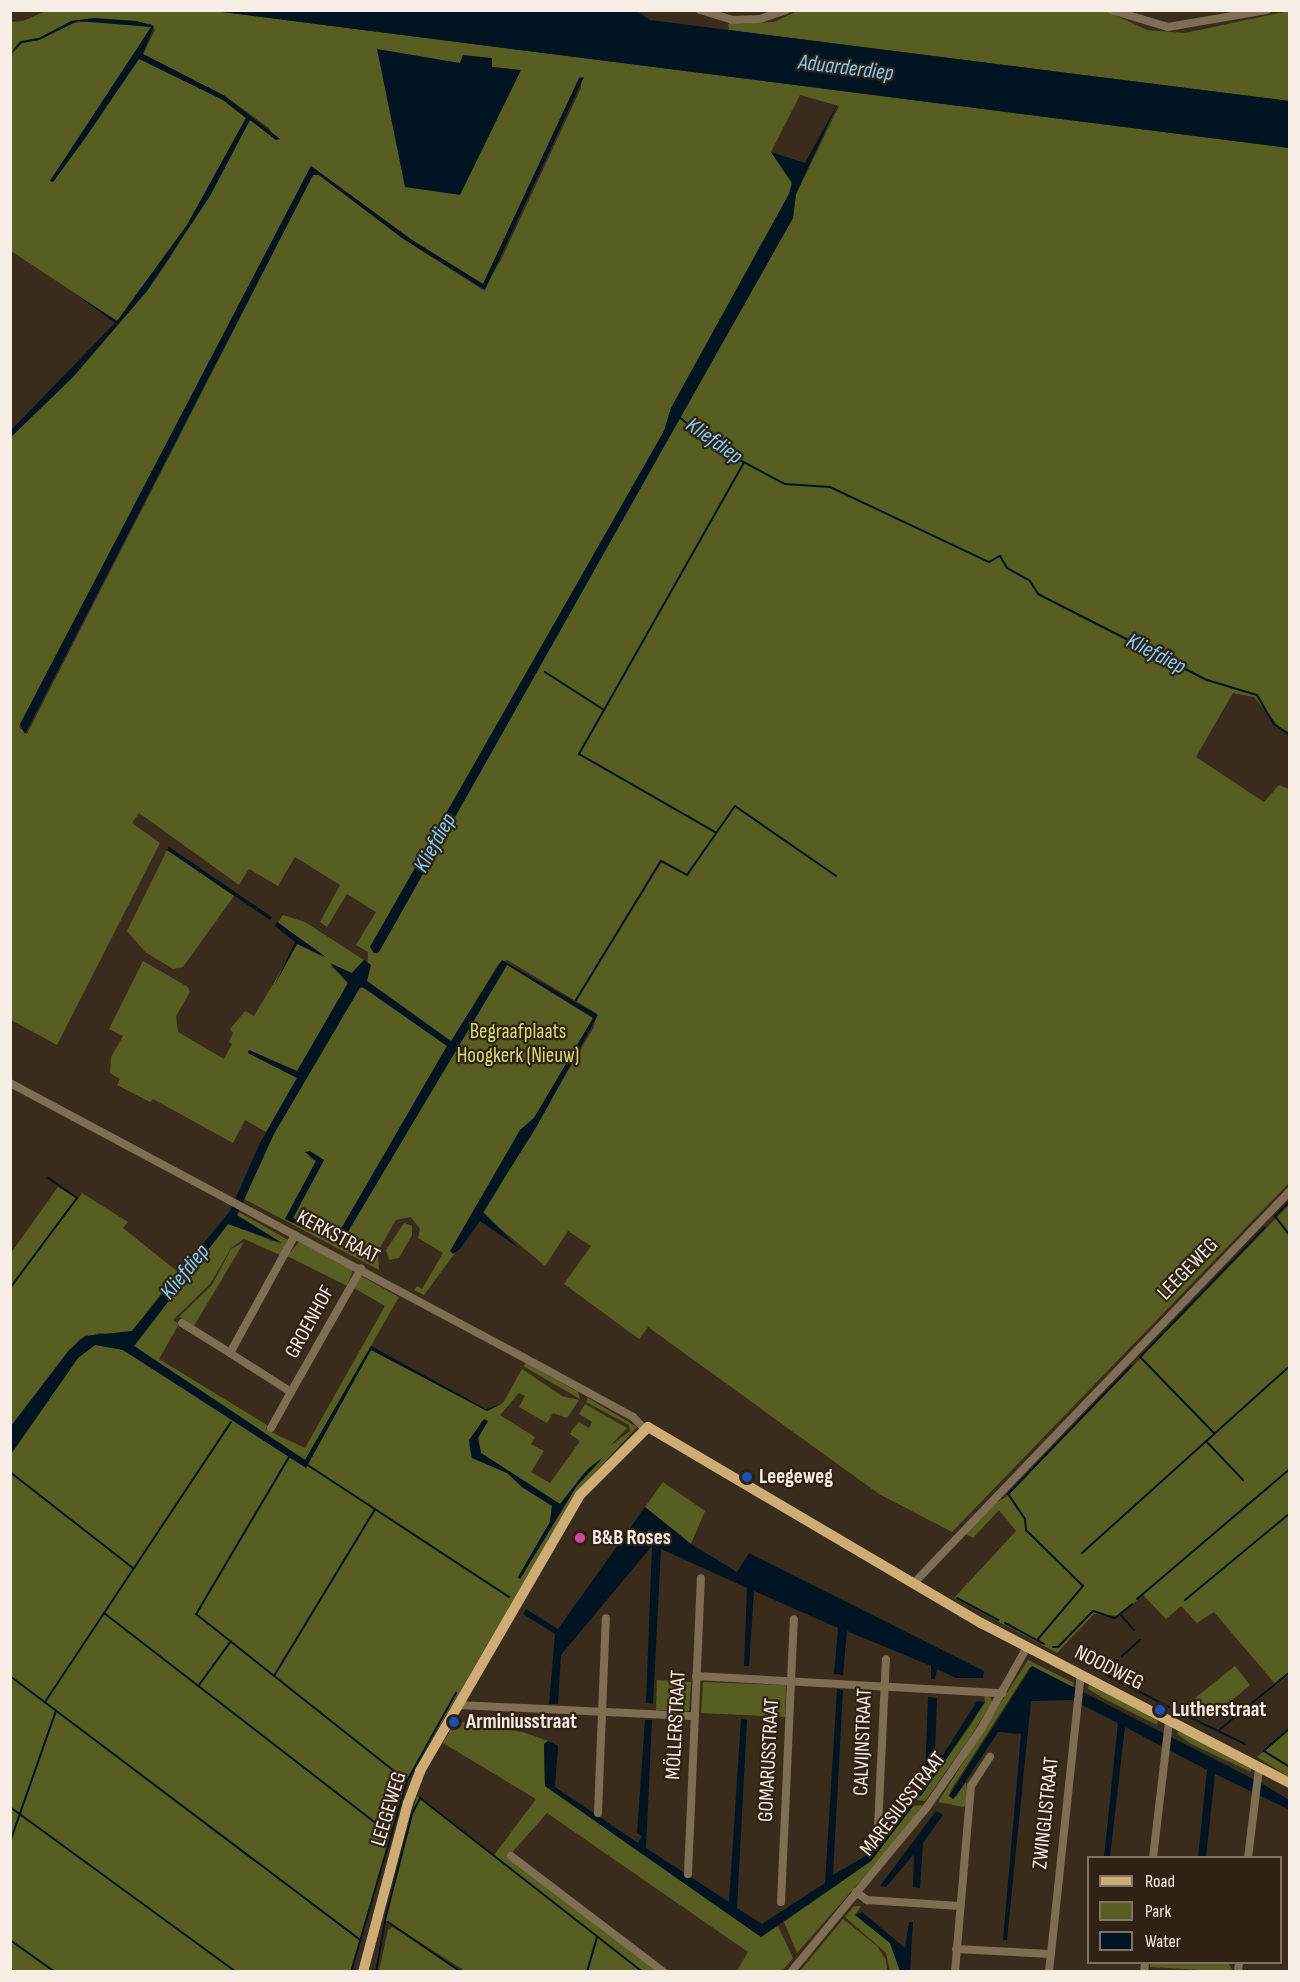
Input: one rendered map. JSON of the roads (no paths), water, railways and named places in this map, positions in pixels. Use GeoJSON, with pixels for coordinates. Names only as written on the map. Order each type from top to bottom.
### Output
{"type":"FeatureCollection","features":[{"type":"Feature","properties":{"kind":"main road"},"geometry":{"type":"LineString","coordinates":[[645,1429],[656,1431],[913,1584]]}},
{"type":"Feature","properties":{"kind":"main road","name":"LEEGEWEG"},"geometry":{"type":"LineString","coordinates":[[363,1971],[411,1792],[458,1705],[580,1495],[645,1429]]}},
{"type":"Feature","properties":{"kind":"main road","name":"NOODWEG"},"geometry":{"type":"LineString","coordinates":[[913,1584],[1027,1647],[1080,1680],[1258,1771],[1290,1784]]}},
{"type":"Feature","properties":{"kind":"street"},"geometry":{"type":"LineString","coordinates":[[700,10],[732,20],[760,19],[786,10]]}},
{"type":"Feature","properties":{"kind":"street"},"geometry":{"type":"LineString","coordinates":[[1111,10],[1168,27],[1267,10]]}},
{"type":"Feature","properties":{"kind":"street","name":"KERKSTRAAT"},"geometry":{"type":"LineString","coordinates":[[10,1083],[361,1269],[633,1417],[645,1429]]}},
{"type":"Feature","properties":{"kind":"street","name":"LEEGEWEG"},"geometry":{"type":"LineString","coordinates":[[913,1584],[1290,1191]]}},
{"type":"Feature","properties":{"kind":"street"},"geometry":{"type":"LineString","coordinates":[[230,1353],[295,1235]]}},
{"type":"Feature","properties":{"kind":"street","name":"GROENHOF"},"geometry":{"type":"LineString","coordinates":[[271,1428],[361,1269]]}},
{"type":"Feature","properties":{"kind":"street","name":"GROENHOF"},"geometry":{"type":"LineString","coordinates":[[182,1323],[291,1392]]}},
{"type":"Feature","properties":{"kind":"street","name":"MÖLLERSTRAAT"},"geometry":{"type":"LineString","coordinates":[[688,1874],[701,1578]]}},
{"type":"Feature","properties":{"kind":"street"},"geometry":{"type":"LineString","coordinates":[[598,1813],[606,1618]]}},
{"type":"Feature","properties":{"kind":"street","name":"GOMARUSSTRAAT"},"geometry":{"type":"LineString","coordinates":[[781,1902],[794,1619]]}},
{"type":"Feature","properties":{"kind":"street","name":"MARESIUSSTRAAT"},"geometry":{"type":"LineString","coordinates":[[791,1971],[927,1807],[1003,1693],[1027,1647]]}},
{"type":"Feature","properties":{"kind":"street","name":"CALVIJNSTRAAT"},"geometry":{"type":"LineString","coordinates":[[878,1827],[886,1659]]}},
{"type":"Feature","properties":{"kind":"street"},"geometry":{"type":"LineString","coordinates":[[696,1676],[884,1684],[1003,1693]]}},
{"type":"Feature","properties":{"kind":"street","name":"ZWINGLISTRAAT"},"geometry":{"type":"LineString","coordinates":[[1049,1971],[1080,1680]]}},
{"type":"Feature","properties":{"kind":"street"},"geometry":{"type":"LineString","coordinates":[[458,1705],[695,1716]]}},
{"type":"Feature","properties":{"kind":"street"},"geometry":{"type":"LineString","coordinates":[[1153,1856],[1169,1725]]}},
{"type":"Feature","properties":{"kind":"street"},"geometry":{"type":"LineString","coordinates":[[956,1971],[971,1786],[990,1757]]}},
{"type":"Feature","properties":{"kind":"street"},"geometry":{"type":"LineString","coordinates":[[1248,1856],[1258,1771]]}},
{"type":"Feature","properties":{"kind":"street"},"geometry":{"type":"LineString","coordinates":[[511,1856],[664,1971]]}},
{"type":"Feature","properties":{"kind":"street"},"geometry":{"type":"LineString","coordinates":[[856,1892],[867,1900],[960,1906]]}},
{"type":"Feature","properties":{"kind":"street"},"geometry":{"type":"LineString","coordinates":[[956,1949],[1050,1954]]}},
{"type":"Feature","properties":{"kind":"water","name":"Aduarderdiep"},"geometry":{"type":"Polygon","coordinates":[[[214,11],[637,11],[650,20],[1289,101],[1289,148],[214,11]]]}},
{"type":"Feature","properties":{"kind":"water"},"geometry":{"type":"Polygon","coordinates":[[[94,18],[137,21],[154,26],[143,54],[225,96],[280,139],[276,140],[250,120],[210,196],[147,291],[73,377],[11,437],[11,430],[115,323],[77,295],[117,321],[187,225],[246,118],[223,100],[139,59],[86,137],[53,182],[50,181],[151,27],[78,21],[39,40],[22,43],[11,53],[21,41],[39,38],[71,21],[94,18]]]}},
{"type":"Feature","properties":{"kind":"water"},"geometry":{"type":"Polygon","coordinates":[[[377,49],[460,63],[463,55],[492,58],[492,67],[521,70],[460,195],[405,187],[377,49]]]}},
{"type":"Feature","properties":{"kind":"water"},"geometry":{"type":"Polygon","coordinates":[[[584,77],[485,290],[402,238],[319,175],[313,175],[25,734],[20,724],[311,166],[412,240],[483,284],[579,78],[584,77]]]}},
{"type":"Feature","properties":{"kind":"water"},"geometry":{"type":"Polygon","coordinates":[[[838,103],[796,194],[793,218],[379,952],[374,953],[370,947],[664,431],[671,408],[789,194],[792,183],[771,152],[805,163],[838,103]]]}},
{"type":"Feature","properties":{"kind":"water"},"geometry":{"type":"Polygon","coordinates":[[[169,847],[272,917],[270,920],[167,850],[169,847]]]}},
{"type":"Feature","properties":{"kind":"water"},"geometry":{"type":"Polygon","coordinates":[[[277,922],[326,957],[297,944],[274,986],[295,942],[275,926],[277,922]]]}},
{"type":"Feature","properties":{"kind":"water"},"geometry":{"type":"Polygon","coordinates":[[[364,960],[371,965],[367,981],[451,1041],[502,960],[598,1015],[537,1126],[483,1212],[519,1248],[480,1221],[460,1249],[453,1254],[450,1251],[520,1130],[534,1118],[593,1018],[507,965],[340,1245],[285,1219],[316,1161],[305,1152],[310,1151],[324,1160],[293,1218],[335,1239],[447,1046],[361,986],[274,1134],[237,1215],[282,1243],[228,1224],[134,1346],[305,1460],[371,1346],[486,1409],[501,1404],[487,1411],[371,1350],[306,1468],[123,1350],[95,1345],[78,1358],[11,1454],[11,1426],[69,1350],[85,1336],[132,1331],[230,1211],[260,1143],[297,1078],[248,1053],[249,1050],[297,1071],[348,983],[330,963],[352,973],[364,960]]]}},
{"type":"Feature","properties":{"kind":"water"},"geometry":{"type":"Polygon","coordinates":[[[484,1419],[488,1421],[478,1438],[481,1453],[560,1504],[588,1469],[603,1457],[576,1487],[520,1579],[518,1577],[550,1522],[552,1506],[522,1487],[507,1473],[472,1458],[469,1440],[484,1419]]]}},
{"type":"Feature","properties":{"kind":"water"},"geometry":{"type":"Polygon","coordinates":[[[645,1507],[691,1544],[737,1572],[749,1553],[984,1671],[983,1678],[956,1678],[937,1669],[935,1679],[931,1679],[931,1666],[847,1631],[843,1675],[834,1674],[838,1628],[754,1591],[749,1666],[744,1666],[747,1588],[661,1549],[653,1704],[646,1703],[652,1546],[561,1655],[558,1704],[549,1704],[555,1634],[523,1614],[526,1609],[558,1629],[645,1507]]]}},
{"type":"Feature","properties":{"kind":"water"},"geometry":{"type":"Polygon","coordinates":[[[1032,1666],[1261,1783],[1289,1800],[1290,1810],[1215,1774],[1206,1856],[1198,1856],[1207,1770],[1125,1727],[1110,1856],[1104,1856],[1118,1723],[1072,1700],[1031,1701],[1007,1940],[1003,1940],[1021,1734],[998,1732],[956,1796],[953,1799],[949,1796],[1032,1666]]]}},
{"type":"Feature","properties":{"kind":"water"},"geometry":{"type":"Polygon","coordinates":[[[837,1689],[843,1690],[833,1875],[869,1854],[885,1834],[886,1810],[890,1805],[913,1806],[871,1861],[761,1937],[545,1786],[544,1744],[548,1741],[558,1746],[555,1787],[638,1843],[642,1836],[637,1833],[645,1720],[652,1720],[646,1848],[729,1902],[741,1719],[747,1720],[737,1908],[762,1924],[825,1883],[837,1689]]]}},
{"type":"Feature","properties":{"kind":"water"},"geometry":{"type":"Polygon","coordinates":[[[928,1697],[937,1698],[935,1755],[943,1755],[977,1701],[985,1702],[921,1796],[916,1793],[925,1777],[928,1697]]]}},
{"type":"Feature","properties":{"kind":"water"},"geometry":{"type":"Polygon","coordinates":[[[936,1811],[943,1815],[923,1843],[920,1888],[913,1887],[914,1854],[886,1887],[880,1886],[936,1811]]]}},
{"type":"Feature","properties":{"kind":"water"},"geometry":{"type":"Polygon","coordinates":[[[862,1912],[905,1948],[909,1922],[913,1922],[910,1971],[900,1971],[890,1943],[855,1915],[862,1912]]]}},
{"type":"Feature","properties":{"kind":"waterway","name":"Kliefdiep"},"geometry":{"type":"LineString","coordinates":[[678,416],[717,448],[785,484],[830,487],[989,562],[1000,556],[1007,568],[1030,581],[1038,594],[1207,680],[1257,695],[1274,724],[1290,735]]}},
{"type":"Feature","properties":{"kind":"waterway"},"geometry":{"type":"LineString","coordinates":[[604,710],[744,463]]}},
{"type":"Feature","properties":{"kind":"waterway"},"geometry":{"type":"LineString","coordinates":[[545,672],[604,710],[579,754],[715,832]]}},
{"type":"Feature","properties":{"kind":"waterway"},"geometry":{"type":"LineString","coordinates":[[576,1000],[661,861],[687,875],[735,806],[836,876]]}},
{"type":"Feature","properties":{"kind":"waterway"},"geometry":{"type":"LineString","coordinates":[[10,1288],[77,1198],[48,1178]]}},
{"type":"Feature","properties":{"kind":"waterway"},"geometry":{"type":"LineString","coordinates":[[1290,1201],[1275,1216],[1290,1236]]}},
{"type":"Feature","properties":{"kind":"waterway"},"geometry":{"type":"LineString","coordinates":[[1214,1433],[1140,1357],[1265,1227]]}},
{"type":"Feature","properties":{"kind":"waterway"},"geometry":{"type":"LineString","coordinates":[[1038,1639],[1083,1586],[1026,1530],[1025,1519],[1008,1494],[1131,1366]]}},
{"type":"Feature","properties":{"kind":"waterway"},"geometry":{"type":"LineString","coordinates":[[1082,1553],[1290,1366]]}},
{"type":"Feature","properties":{"kind":"waterway"},"geometry":{"type":"LineString","coordinates":[[45,1702],[231,1422]]}},
{"type":"Feature","properties":{"kind":"waterway"},"geometry":{"type":"LineString","coordinates":[[1206,1441],[1243,1480]]}},
{"type":"Feature","properties":{"kind":"waterway"},"geometry":{"type":"LineString","coordinates":[[289,1457],[196,1614],[407,1781]]}},
{"type":"Feature","properties":{"kind":"waterway"},"geometry":{"type":"LineString","coordinates":[[306,1464],[509,1597]]}},
{"type":"Feature","properties":{"kind":"waterway"},"geometry":{"type":"LineString","coordinates":[[1137,1599],[1290,1469]]}},
{"type":"Feature","properties":{"kind":"waterway"},"geometry":{"type":"LineString","coordinates":[[10,1472],[133,1568]]}},
{"type":"Feature","properties":{"kind":"waterway"},"geometry":{"type":"LineString","coordinates":[[274,1676],[375,1509]]}},
{"type":"Feature","properties":{"kind":"waterway"},"geometry":{"type":"LineString","coordinates":[[1185,1600],[1290,1513]]}},
{"type":"Feature","properties":{"kind":"waterway"},"geometry":{"type":"LineString","coordinates":[[957,1598],[998,1620]]}},
{"type":"Feature","properties":{"kind":"waterway"},"geometry":{"type":"LineString","coordinates":[[1053,1647],[1058,1647],[1093,1611],[1115,1618],[1132,1604]]}},
{"type":"Feature","properties":{"kind":"waterway"},"geometry":{"type":"LineString","coordinates":[[104,1613],[391,1835]]}},
{"type":"Feature","properties":{"kind":"waterway"},"geometry":{"type":"LineString","coordinates":[[1120,1614],[1134,1630]]}},
{"type":"Feature","properties":{"kind":"waterway"},"geometry":{"type":"LineString","coordinates":[[1005,1623],[1044,1644]]}},
{"type":"Feature","properties":{"kind":"waterway"},"geometry":{"type":"LineString","coordinates":[[1122,1656],[1140,1640]]}},
{"type":"Feature","properties":{"kind":"waterway"},"geometry":{"type":"LineString","coordinates":[[199,1685],[231,1641]]}},
{"type":"Feature","properties":{"kind":"waterway"},"geometry":{"type":"LineString","coordinates":[[1117,1660],[1107,1675],[1169,1707]]}},
{"type":"Feature","properties":{"kind":"waterway"},"geometry":{"type":"LineString","coordinates":[[1218,1731],[1290,1672]]}},
{"type":"Feature","properties":{"kind":"waterway"},"geometry":{"type":"LineString","coordinates":[[10,1676],[360,1940]]}},
{"type":"Feature","properties":{"kind":"waterway"},"geometry":{"type":"LineString","coordinates":[[351,1972],[407,1781],[456,1693]]}},
{"type":"Feature","properties":{"kind":"waterway"},"geometry":{"type":"LineString","coordinates":[[10,1842],[56,1711]]}},
{"type":"Feature","properties":{"kind":"waterway"},"geometry":{"type":"LineString","coordinates":[[1179,1712],[1245,1744]]}},
{"type":"Feature","properties":{"kind":"waterway"},"geometry":{"type":"LineString","coordinates":[[1290,1728],[1264,1751],[1290,1767]]}},
{"type":"Feature","properties":{"kind":"waterway"},"geometry":{"type":"LineString","coordinates":[[376,1972],[386,1916],[412,1814],[420,1798],[643,1972]]}},
{"type":"Feature","properties":{"kind":"waterway"},"geometry":{"type":"LineString","coordinates":[[10,1807],[236,1972]]}},
{"type":"Feature","properties":{"kind":"waterway"},"geometry":{"type":"LineString","coordinates":[[388,1922],[461,1972]]}},
{"type":"Feature","properties":{"kind":"waterway"},"geometry":{"type":"LineString","coordinates":[[587,1972],[597,1937]]}},
{"type":"Feature","properties":{"kind":"waterway"},"geometry":{"type":"LineString","coordinates":[[10,1940],[55,1972]]}},
{"type":"Feature","properties":{"kind":"place","name":"Leegeweg"},"geometry":{"type":"Point","coordinates":[747,1477]}},
{"type":"Feature","properties":{"kind":"place","name":"B&B Roses"},"geometry":{"type":"Point","coordinates":[580,1538]}},
{"type":"Feature","properties":{"kind":"place","name":"Lutherstraat"},"geometry":{"type":"Point","coordinates":[1160,1710]}},
{"type":"Feature","properties":{"kind":"place","name":"Arminiusstraat"},"geometry":{"type":"Point","coordinates":[454,1722]}},
{"type":"Feature","properties":{"kind":"park label","name":"Begraafplaats Hoogkerk (Nieuw)"},"geometry":{"type":"Point","coordinates":[518,1044]}}]}
